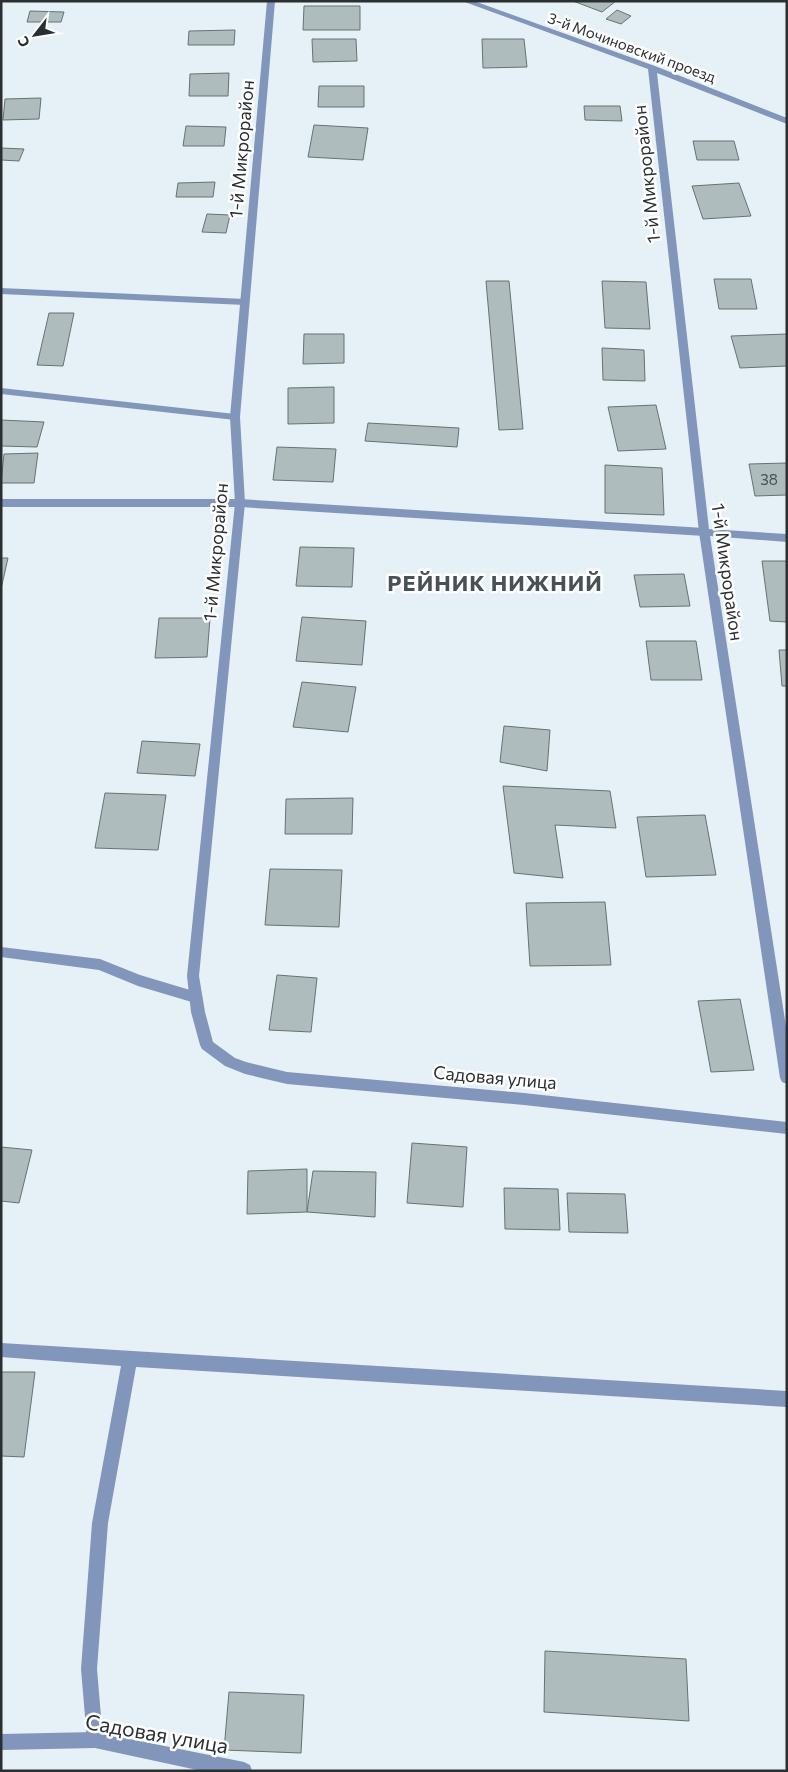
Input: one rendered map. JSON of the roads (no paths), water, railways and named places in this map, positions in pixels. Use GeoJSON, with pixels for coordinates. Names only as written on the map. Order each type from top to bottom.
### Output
{"type":"FeatureCollection","features":[{"type":"Feature","properties":{"kind":"street","name":"1-й Микрорайон"},"geometry":{"type":"LineString","coordinates":[[207,1044],[192,976],[240,503],[235,417],[271,1]]}},
{"type":"Feature","properties":{"kind":"street","name":"3-й Мочиновский проезд"},"geometry":{"type":"LineString","coordinates":[[466,1],[652,68],[787,121]]}},
{"type":"Feature","properties":{"kind":"street","name":"1-й Микрорайон"},"geometry":{"type":"LineString","coordinates":[[652,68],[704,532],[787,1078]]}},
{"type":"Feature","properties":{"kind":"street"},"geometry":{"type":"LineString","coordinates":[[1,291],[245,302]]}},
{"type":"Feature","properties":{"kind":"street"},"geometry":{"type":"LineString","coordinates":[[1,391],[235,417]]}},
{"type":"Feature","properties":{"kind":"street"},"geometry":{"type":"LineString","coordinates":[[1,504],[240,503],[787,538]]}},
{"type":"Feature","properties":{"kind":"street"},"geometry":{"type":"LineString","coordinates":[[1,952],[30,954],[100,965],[138,980],[196,997]]}},
{"type":"Feature","properties":{"kind":"street","name":"Садовая улица"},"geometry":{"type":"LineString","coordinates":[[207,1044],[230,1062],[245,1068],[286,1078],[524,1099],[787,1128]]}},
{"type":"Feature","properties":{"kind":"street"},"geometry":{"type":"LineString","coordinates":[[1,1350],[787,1399]]}},
{"type":"Feature","properties":{"kind":"street"},"geometry":{"type":"LineString","coordinates":[[95,1740],[89,1669],[100,1523],[130,1359]]}},
{"type":"Feature","properties":{"kind":"street","name":"Садовая улица"},"geometry":{"type":"LineString","coordinates":[[1,1742],[95,1740],[244,1771]]}},
{"type":"Feature","properties":{"kind":"district","name":"РЕЙНИК НИЖНИЙ"},"geometry":{"type":"Point","coordinates":[495,582]}}]}
